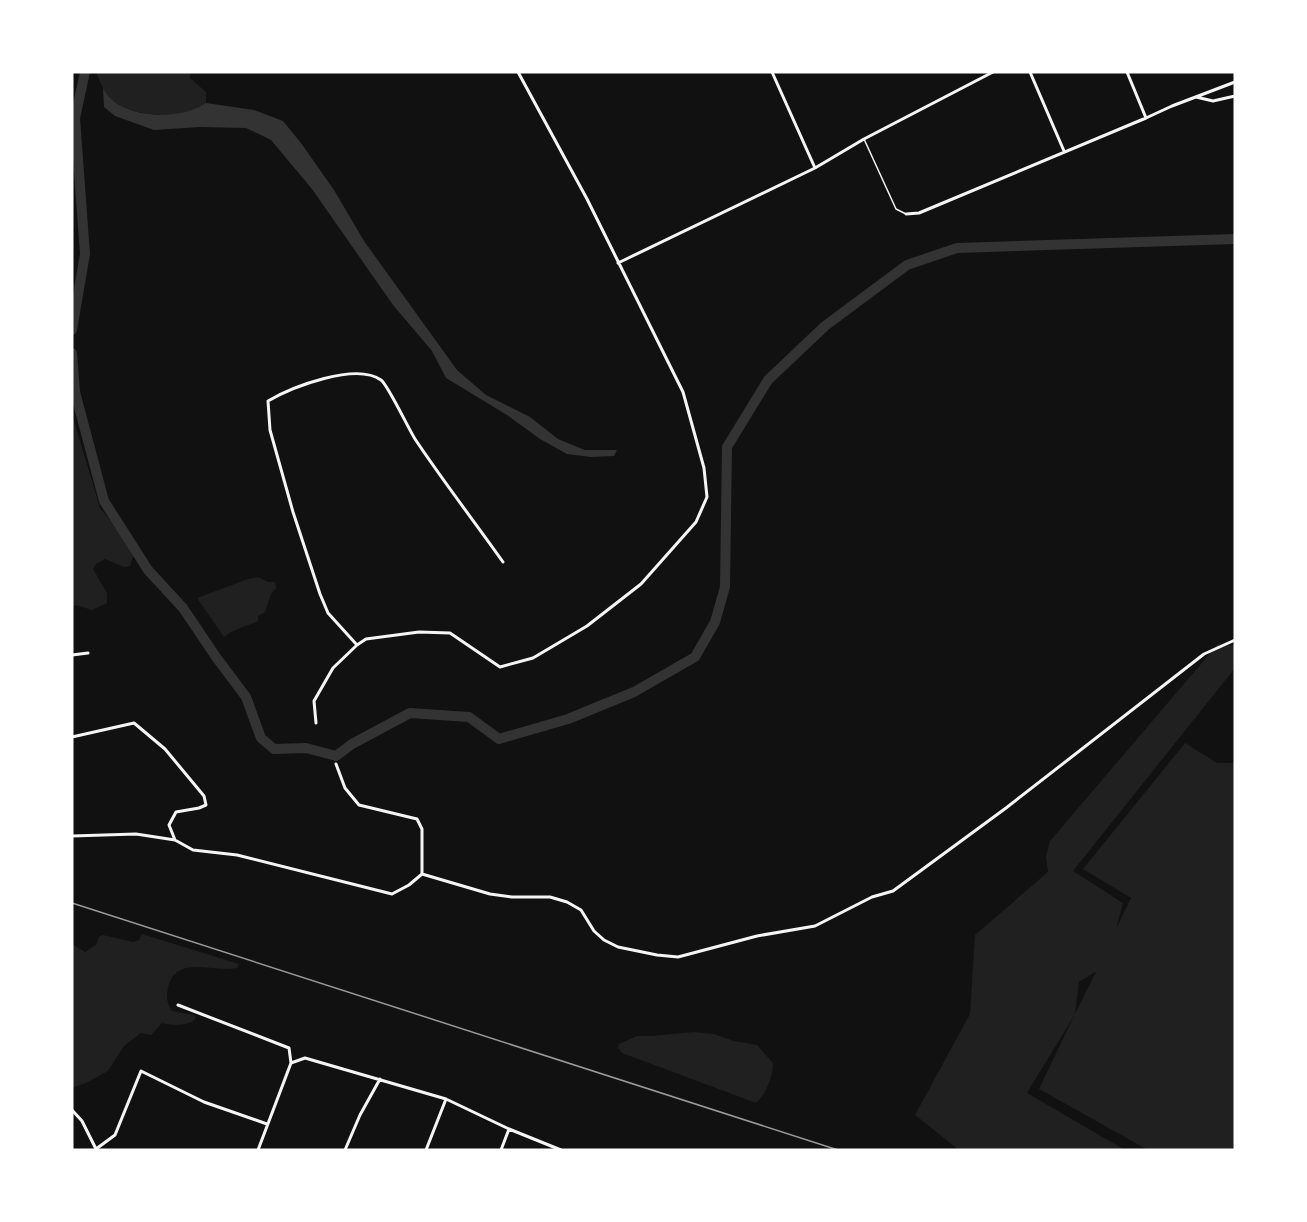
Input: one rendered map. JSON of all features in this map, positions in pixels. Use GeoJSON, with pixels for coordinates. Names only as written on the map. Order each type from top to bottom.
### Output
{"type":"FeatureCollection","features":[{"type":"Feature","properties":{"kind":"street"},"geometry":{"type":"LineString","coordinates":[[316,723],[314,701],[333,668],[366,639],[419,632],[450,633],[501,667],[533,658],[587,626],[641,584],[696,522],[707,497],[704,468],[683,392],[587,199],[518,72]]}},
{"type":"Feature","properties":{"kind":"street"},"geometry":{"type":"LineString","coordinates":[[771,72],[814,168]]}},
{"type":"Feature","properties":{"kind":"street"},"geometry":{"type":"LineString","coordinates":[[618,263],[814,168],[864,138],[993,72]]}},
{"type":"Feature","properties":{"kind":"street"},"geometry":{"type":"LineString","coordinates":[[1030,72],[1064,151]]}},
{"type":"Feature","properties":{"kind":"street"},"geometry":{"type":"LineString","coordinates":[[1127,72],[1146,118]]}},
{"type":"Feature","properties":{"kind":"street"},"geometry":{"type":"LineString","coordinates":[[906,214],[920,213],[1172,106],[1235,82]]}},
{"type":"Feature","properties":{"kind":"street"},"geometry":{"type":"LineString","coordinates":[[1196,97],[1213,101],[1235,96]]}},
{"type":"Feature","properties":{"kind":"street"},"geometry":{"type":"LineString","coordinates":[[357,645],[328,613],[320,594],[293,512],[270,430],[268,401],[284,392],[337,376],[361,372],[381,380],[415,438],[503,562]]}},
{"type":"Feature","properties":{"kind":"street"},"geometry":{"type":"LineString","coordinates":[[422,874],[490,894],[512,897],[550,897],[567,902],[581,910],[594,931],[604,940],[618,947],[657,955],[678,957],[757,936],[815,926],[872,897],[893,891],[1006,808],[1204,654],[1235,640]]}},
{"type":"Feature","properties":{"kind":"street"},"geometry":{"type":"LineString","coordinates":[[72,655],[88,653]]}},
{"type":"Feature","properties":{"kind":"street"},"geometry":{"type":"LineString","coordinates":[[72,737],[135,723],[165,749],[204,796],[206,805],[176,812],[169,825],[175,840]]}},
{"type":"Feature","properties":{"kind":"street"},"geometry":{"type":"LineString","coordinates":[[72,836],[136,834],[175,840],[194,850],[237,855],[392,894],[409,885],[422,874],[422,829],[417,819],[359,805],[345,788],[336,764]]}},
{"type":"Feature","properties":{"kind":"street"},"geometry":{"type":"LineString","coordinates":[[178,1005],[289,1048],[291,1063],[258,1150]]}},
{"type":"Feature","properties":{"kind":"street"},"geometry":{"type":"LineString","coordinates":[[291,1063],[304,1058],[446,1100],[561,1150]]}},
{"type":"Feature","properties":{"kind":"street"},"geometry":{"type":"LineString","coordinates":[[72,1110],[82,1120],[97,1150],[115,1135],[141,1071],[204,1102],[267,1124]]}},
{"type":"Feature","properties":{"kind":"street"},"geometry":{"type":"LineString","coordinates":[[345,1150],[360,1115],[380,1079]]}},
{"type":"Feature","properties":{"kind":"street"},"geometry":{"type":"LineString","coordinates":[[426,1150],[446,1100]]}},
{"type":"Feature","properties":{"kind":"street"},"geometry":{"type":"LineString","coordinates":[[501,1150],[509,1129]]}},
{"type":"Feature","properties":{"kind":"lane"},"geometry":{"type":"LineString","coordinates":[[864,138],[896,209],[906,214]]}},
{"type":"Feature","properties":{"kind":"shaded area"},"geometry":{"type":"Polygon","coordinates":[[[98,72],[190,72],[190,78],[206,92],[206,103],[184,112],[171,114],[158,115],[132,110],[109,98],[97,75],[98,72]]]}},
{"type":"Feature","properties":{"kind":"shaded area"},"geometry":{"type":"Polygon","coordinates":[[[103,88],[111,99],[135,112],[166,115],[195,109],[206,103],[254,110],[283,121],[334,190],[364,241],[457,370],[486,395],[530,417],[558,439],[585,450],[617,450],[614,456],[591,457],[567,454],[446,378],[432,351],[393,305],[312,189],[271,140],[246,128],[200,127],[154,130],[115,116],[104,107],[103,88]]]}},
{"type":"Feature","properties":{"kind":"shaded area"},"geometry":{"type":"Polygon","coordinates":[[[72,414],[100,508],[125,539],[133,556],[130,566],[124,567],[105,559],[96,564],[93,569],[107,593],[107,603],[92,610],[76,605],[72,607],[72,414]]]}},
{"type":"Feature","properties":{"kind":"shaded area"},"geometry":{"type":"Polygon","coordinates":[[[258,577],[268,582],[275,582],[276,588],[271,594],[265,612],[258,616],[258,621],[224,637],[197,598],[258,577]]]}},
{"type":"Feature","properties":{"kind":"shaded area"},"geometry":{"type":"Polygon","coordinates":[[[1218,644],[1235,646],[1235,668],[1073,871],[1123,903],[1116,929],[1131,898],[1083,869],[1185,743],[1217,763],[1235,763],[1235,1150],[1148,1150],[1039,1089],[1074,1016],[1027,1093],[1125,1150],[959,1150],[915,1115],[970,1014],[975,935],[1048,872],[1046,856],[1050,841],[1218,644]],[[1096,972],[1079,982],[1075,1014],[1096,972]]]}},
{"type":"Feature","properties":{"kind":"shaded area"},"geometry":{"type":"Polygon","coordinates":[[[142,934],[239,964],[237,968],[196,967],[178,971],[168,988],[169,1006],[172,1011],[194,1015],[196,1018],[190,1023],[180,1025],[162,1023],[151,1035],[141,1033],[124,1046],[108,1071],[72,1088],[72,944],[85,952],[96,945],[99,937],[103,935],[133,942],[139,940],[142,934]]]}},
{"type":"Feature","properties":{"kind":"shaded area"},"geometry":{"type":"Polygon","coordinates":[[[694,1032],[714,1034],[734,1041],[757,1045],[773,1063],[768,1085],[756,1103],[622,1053],[618,1048],[619,1044],[637,1036],[694,1032]]]}},
{"type":"Feature","properties":{"kind":"waterway"},"geometry":{"type":"LineString","coordinates":[[72,330],[85,254],[75,118],[85,72]]}},
{"type":"Feature","properties":{"kind":"waterway"},"geometry":{"type":"LineString","coordinates":[[72,353],[75,392],[104,501],[148,570],[183,608],[246,697],[261,738],[274,749],[306,748],[336,756],[352,744],[410,713],[469,717],[499,739],[568,719],[634,692],[695,657],[715,622],[725,587],[727,447],[768,380],[825,326],[907,265],[957,248],[1235,239]]}},
{"type":"Feature","properties":{"kind":"railway"},"geometry":{"type":"LineString","coordinates":[[72,903],[838,1150]]}}]}
